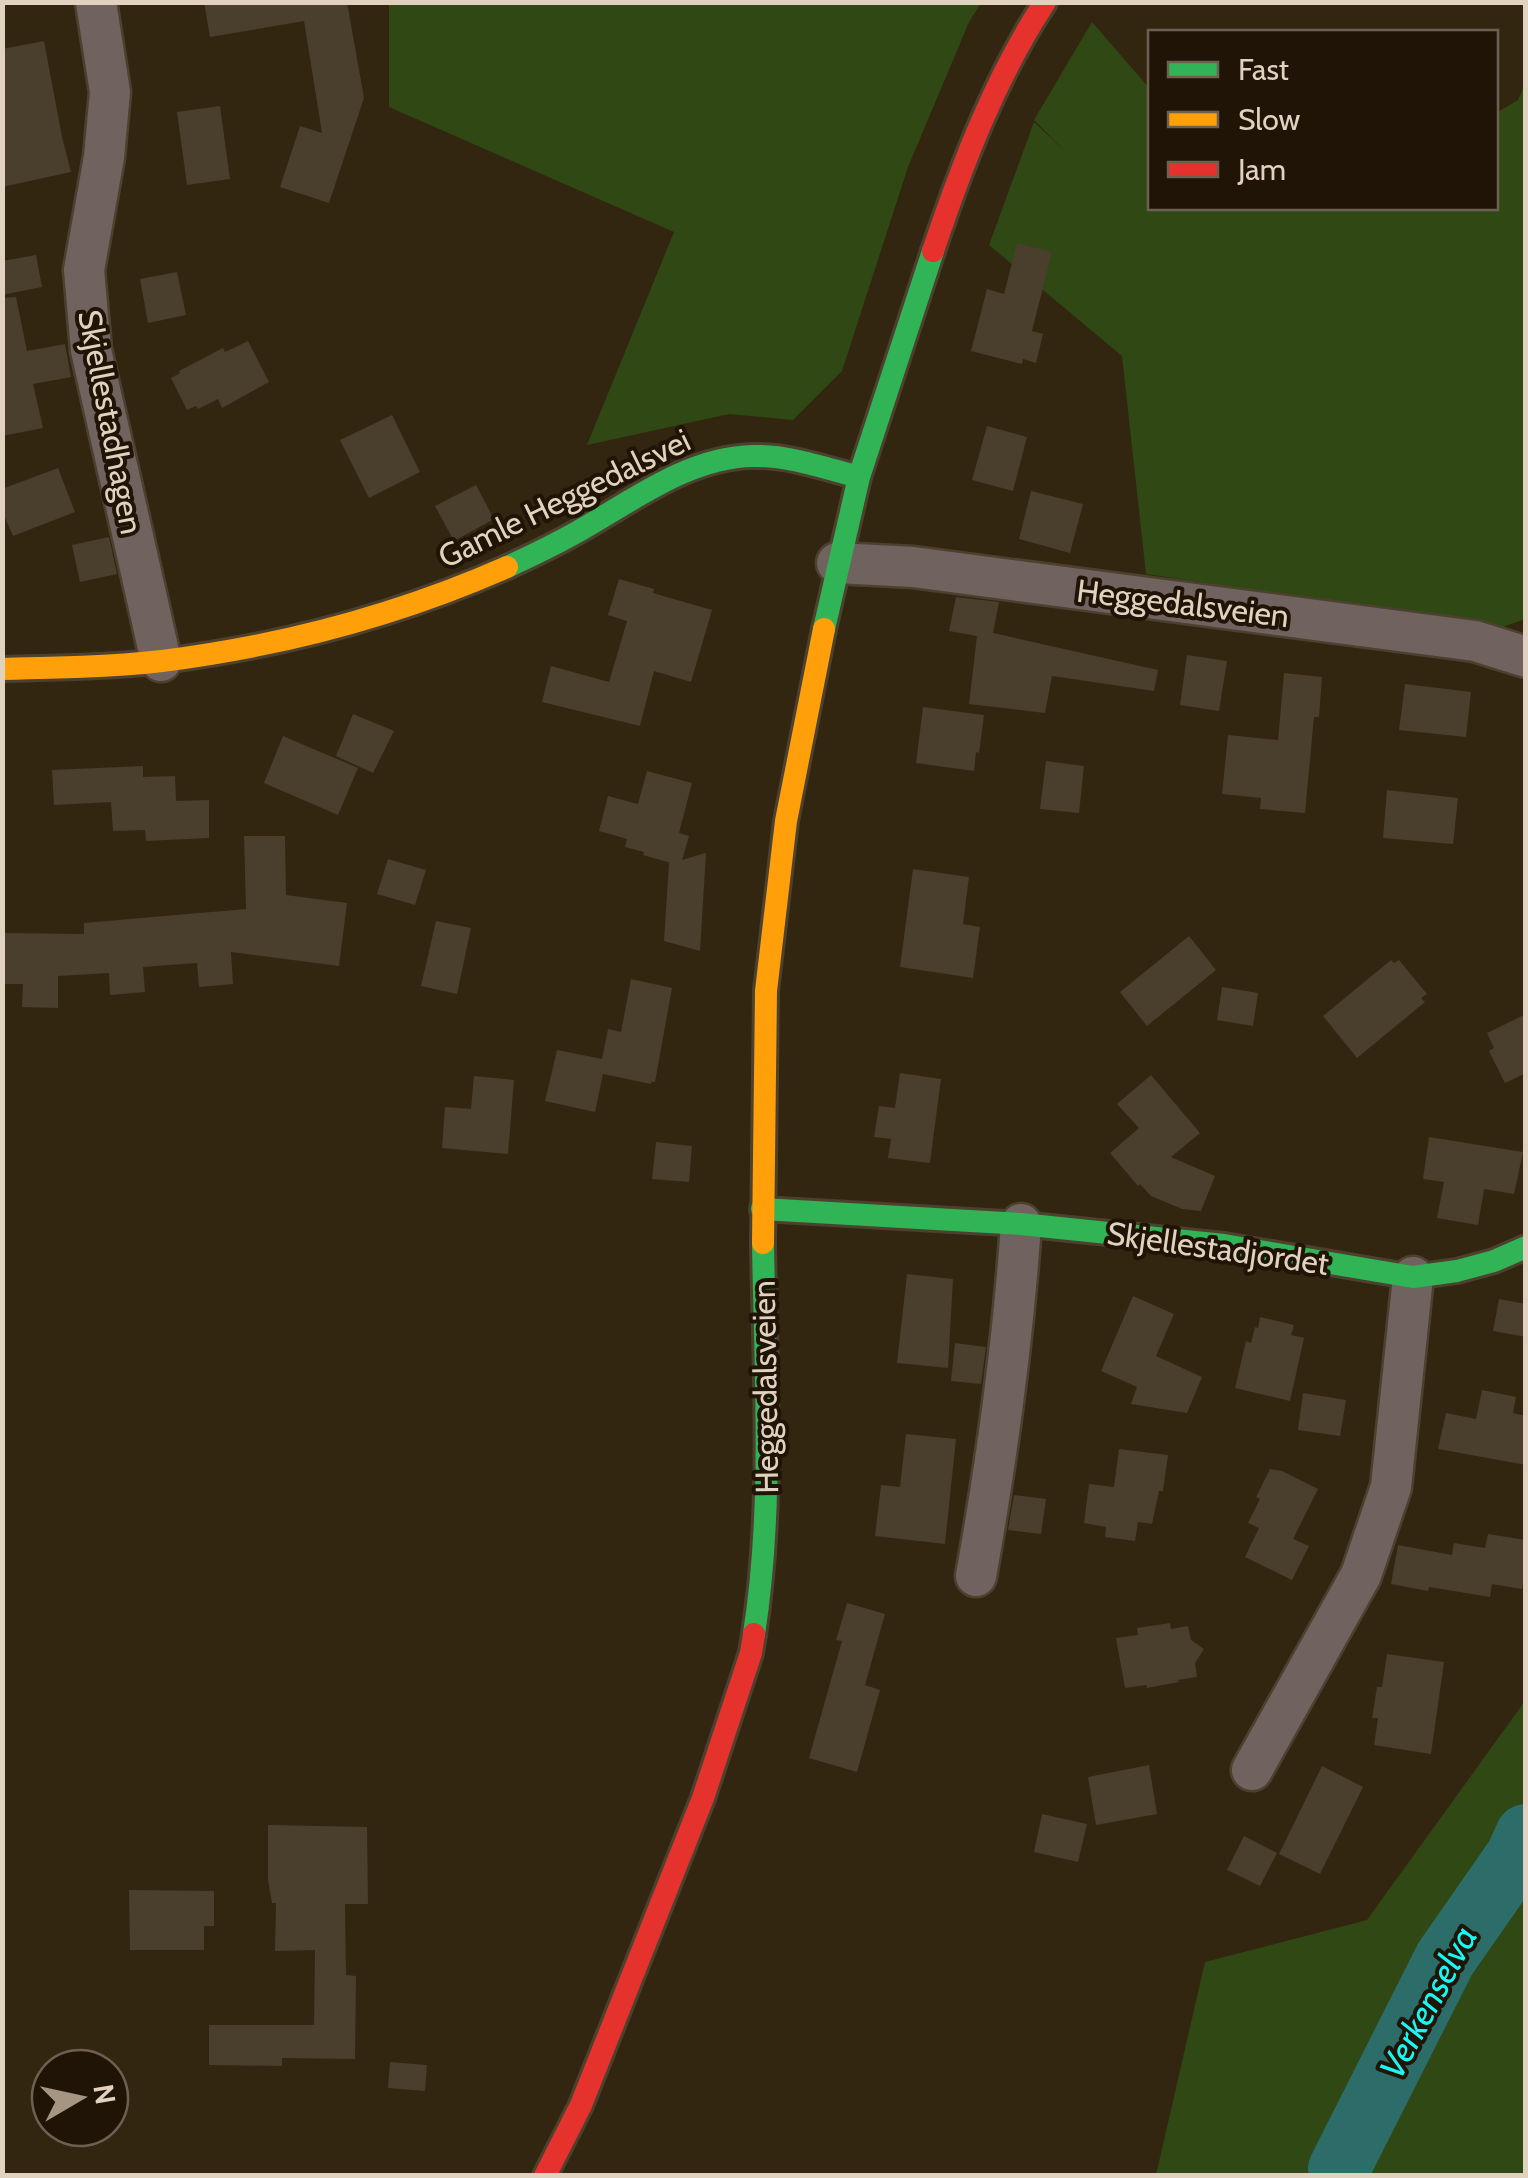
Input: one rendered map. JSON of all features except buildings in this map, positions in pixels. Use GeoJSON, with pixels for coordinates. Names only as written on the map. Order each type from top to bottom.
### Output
{"type":"FeatureCollection","features":[{"type":"Feature","properties":{"kind":"main road","name":"Heggedalsveien"},"geometry":{"type":"LineString","coordinates":[[545,2176],[581,2105],[703,1798],[751,1653],[763,1577],[768,1492],[762,1210],[766,990],[786,820],[859,477],[952,194],[990,102],[1045,2]]}},
{"type":"Feature","properties":{"kind":"main road","name":"Gamle Heggedalsvei"},"geometry":{"type":"LineString","coordinates":[[2,669],[161,661],[248,647],[366,620],[474,582],[556,544],[692,469],[718,460],[747,456],[786,458],[859,477]]}},
{"type":"Feature","properties":{"kind":"main road","name":"Skjellestadjordet"},"geometry":{"type":"LineString","coordinates":[[762,1210],[1022,1224],[1224,1245],[1413,1277],[1494,1262],[1526,1247]]}},
{"type":"Feature","properties":{"kind":"street","name":"Skjellestadhagen"},"geometry":{"type":"LineString","coordinates":[[96,2],[110,92],[104,157],[84,270],[91,350],[161,661]]}},
{"type":"Feature","properties":{"kind":"street","name":"Heggedalsveien"},"geometry":{"type":"LineString","coordinates":[[838,563],[913,567],[1475,641],[1526,656]]}},
{"type":"Feature","properties":{"kind":"street"},"geometry":{"type":"LineString","coordinates":[[976,1576],[994,1478],[1022,1224]]}},
{"type":"Feature","properties":{"kind":"street"},"geometry":{"type":"LineString","coordinates":[[1252,1770],[1361,1575],[1391,1486],[1413,1277]]}},
{"type":"Feature","properties":{"kind":"green space"},"geometry":{"type":"Polygon","coordinates":[[[389,2],[981,3],[969,22],[908,167],[842,371],[793,420],[729,414],[587,445],[674,232],[389,107],[389,2]]]}},
{"type":"Feature","properties":{"kind":"green space"},"geometry":{"type":"Polygon","coordinates":[[[1092,22],[1148,87],[1148,210],[1498,210],[1498,112],[1518,100],[1525,84],[1525,619],[1503,627],[1146,574],[1122,356],[989,245],[1034,122],[1065,151],[1034,120],[1092,22]]]}},
{"type":"Feature","properties":{"kind":"green space"},"geometry":{"type":"Polygon","coordinates":[[[1525,1701],[1525,2175],[1156,2175],[1205,1962],[1367,1920],[1525,1701]]]}},
{"type":"Feature","properties":{"kind":"waterway","name":"Verkenselva"},"geometry":{"type":"LineString","coordinates":[[1341,2176],[1339,2169],[1445,1959],[1516,1857],[1526,1835]]}},
{"type":"Feature","properties":{"kind":"traffic: fast"},"geometry":{"type":"LineString","coordinates":[[824,629],[859,477],[933,251]]}},
{"type":"Feature","properties":{"kind":"traffic: fast"},"geometry":{"type":"LineString","coordinates":[[507,567],[661,483],[729,458],[780,458],[859,477]]}},
{"type":"Feature","properties":{"kind":"traffic: fast"},"geometry":{"type":"LineString","coordinates":[[762,1209],[1021,1224],[1224,1245],[1413,1277],[1457,1271],[1526,1247]]}},
{"type":"Feature","properties":{"kind":"traffic: fast"},"geometry":{"type":"LineString","coordinates":[[754,1634],[766,1488],[763,1243]]}},
{"type":"Feature","properties":{"kind":"traffic: slow"},"geometry":{"type":"LineString","coordinates":[[2,669],[142,663],[251,647],[381,614],[507,567]]}},
{"type":"Feature","properties":{"kind":"traffic: slow"},"geometry":{"type":"LineString","coordinates":[[763,1243],[766,991],[786,821],[824,629]]}},
{"type":"Feature","properties":{"kind":"traffic: jam"},"geometry":{"type":"LineString","coordinates":[[933,251],[981,123],[1010,61],[1045,2]]}},
{"type":"Feature","properties":{"kind":"traffic: jam"},"geometry":{"type":"LineString","coordinates":[[545,2176],[581,2105],[703,1798],[754,1634]]}}]}
